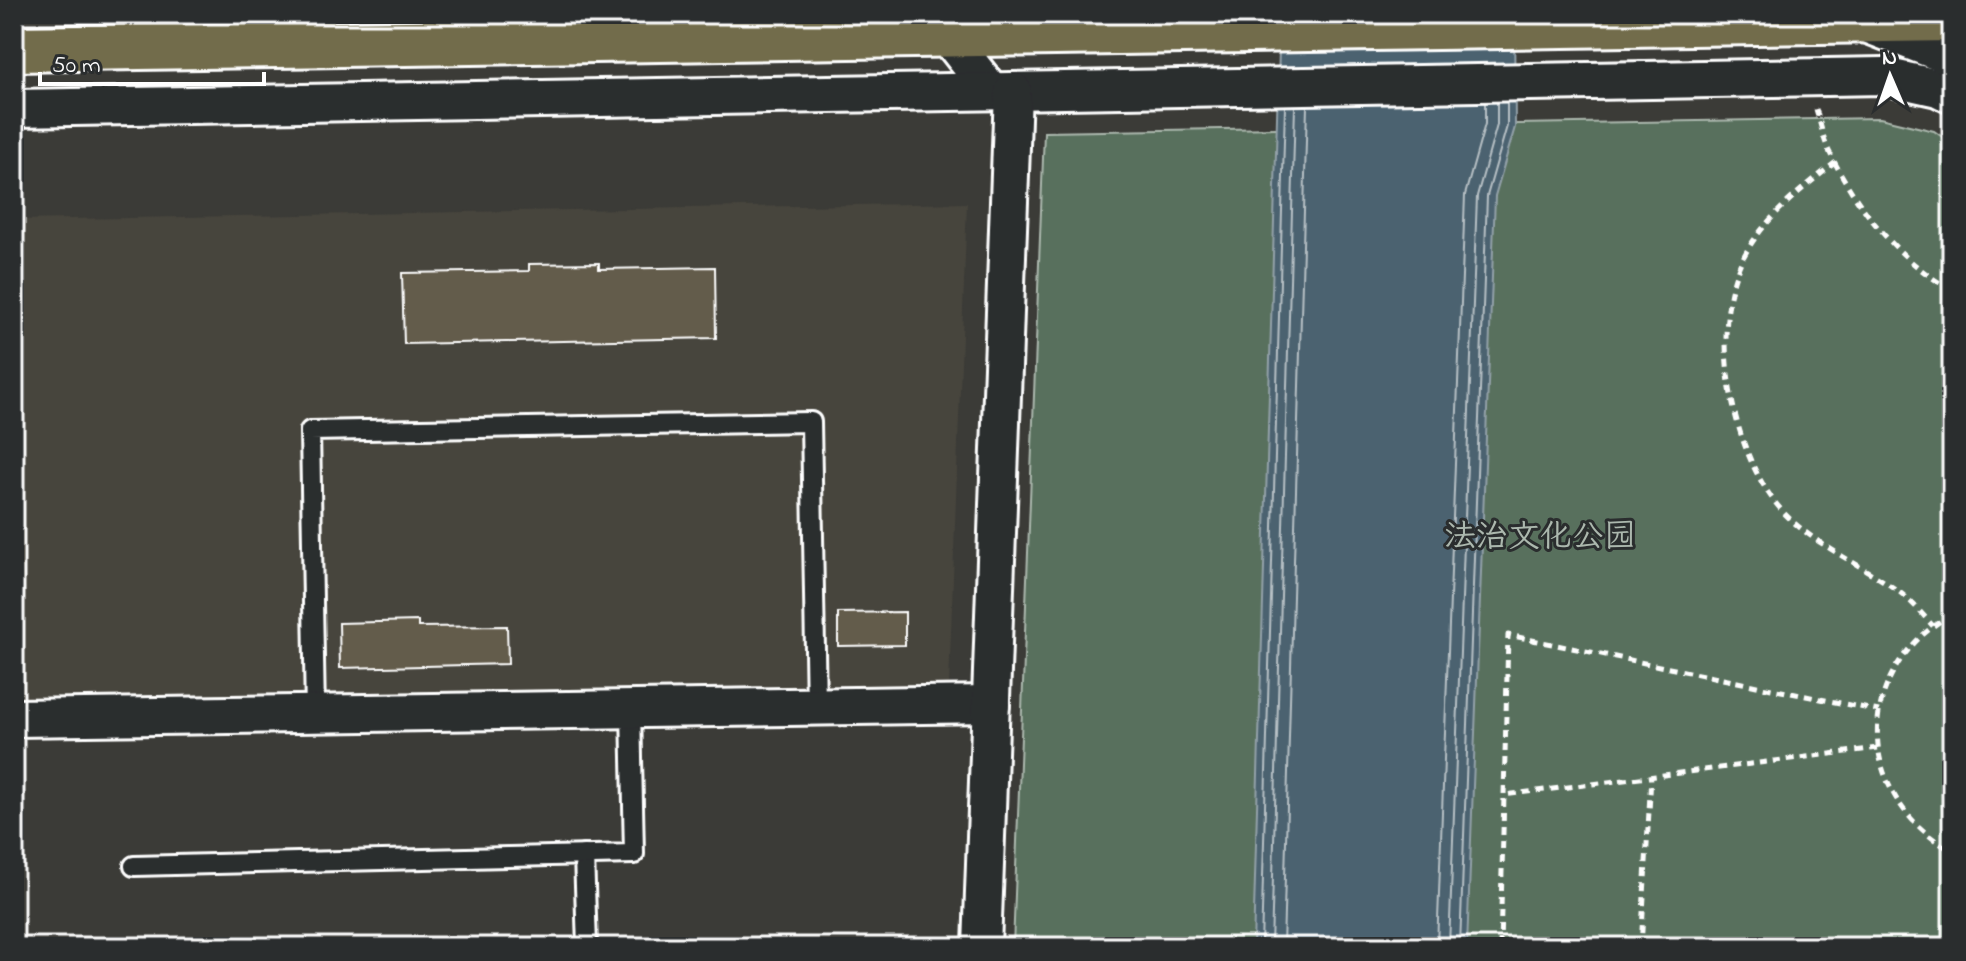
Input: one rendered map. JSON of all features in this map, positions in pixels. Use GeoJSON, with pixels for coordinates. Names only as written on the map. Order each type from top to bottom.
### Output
{"type":"FeatureCollection","features":[{"type":"Feature","properties":{"kind":"main road"},"geometry":{"type":"LineString","coordinates":[[14,49],[1952,19]]}},
{"type":"Feature","properties":{"kind":"main road"},"geometry":{"type":"LineString","coordinates":[[1867,20],[1952,53]]}},
{"type":"Feature","properties":{"kind":"street"},"geometry":{"type":"LineString","coordinates":[[982,947],[1014,91],[1068,33]]}},
{"type":"Feature","properties":{"kind":"street"},"geometry":{"type":"LineString","coordinates":[[947,35],[1014,91]]}},
{"type":"Feature","properties":{"kind":"street"},"geometry":{"type":"LineString","coordinates":[[14,108],[1884,76],[1938,88],[1952,95]]}},
{"type":"Feature","properties":{"kind":"street"},"geometry":{"type":"LineString","coordinates":[[14,718],[991,704]]}},
{"type":"Feature","properties":{"kind":"lane"},"geometry":{"type":"LineString","coordinates":[[315,714],[310,431],[795,422],[811,422],[816,707]]}},
{"type":"Feature","properties":{"kind":"lane"},"geometry":{"type":"LineString","coordinates":[[134,866],[634,854],[631,709]]}},
{"type":"Feature","properties":{"kind":"lane"},"geometry":{"type":"LineString","coordinates":[[584,855],[587,947]]}},
{"type":"Feature","properties":{"kind":"path"},"geometry":{"type":"LineString","coordinates":[[1806,77],[1829,150],[1860,203],[1899,252],[1952,290]]}},
{"type":"Feature","properties":{"kind":"path"},"geometry":{"type":"LineString","coordinates":[[1836,162],[1780,208],[1753,241],[1738,268],[1730,298],[1727,339],[1734,418],[1747,457],[1788,517],[1902,594],[1933,626]]}},
{"type":"Feature","properties":{"kind":"path"},"geometry":{"type":"LineString","coordinates":[[1952,614],[1933,626],[1903,654],[1892,672],[1879,711],[1878,748],[1887,784],[1898,805],[1933,841],[1952,851]]}},
{"type":"Feature","properties":{"kind":"path"},"geometry":{"type":"LineString","coordinates":[[1500,947],[1508,635],[1879,711]]}},
{"type":"Feature","properties":{"kind":"path"},"geometry":{"type":"LineString","coordinates":[[1504,795],[1878,748]]}},
{"type":"Feature","properties":{"kind":"path"},"geometry":{"type":"LineString","coordinates":[[1641,947],[1651,777]]}},
{"type":"Feature","properties":{"kind":"shaded area"},"geometry":{"type":"Polygon","coordinates":[[[967,203],[949,686],[14,698],[14,220],[967,203]]]}},
{"type":"Feature","properties":{"kind":"green space","name":"法治文化公园"},"geometry":{"type":"Polygon","coordinates":[[[1880,118],[1934,131],[1952,144],[1952,947],[1013,947],[1044,132],[1880,118]]]}},
{"type":"Feature","properties":{"kind":"water"},"geometry":{"type":"Polygon","coordinates":[[[1280,14],[1514,14],[1515,127],[1495,196],[1467,947],[1253,947],[1280,14]]]}},
{"type":"Feature","properties":{"kind":"building"},"geometry":{"type":"Polygon","coordinates":[[[599,263],[599,269],[715,267],[716,338],[404,344],[402,273],[529,271],[529,264],[599,263]]]}},
{"type":"Feature","properties":{"kind":"building"},"geometry":{"type":"Polygon","coordinates":[[[905,612],[905,645],[838,646],[838,613],[905,612]]]}},
{"type":"Feature","properties":{"kind":"building"},"geometry":{"type":"Polygon","coordinates":[[[418,621],[418,627],[507,626],[508,664],[340,668],[339,623],[418,621]]]}}]}
